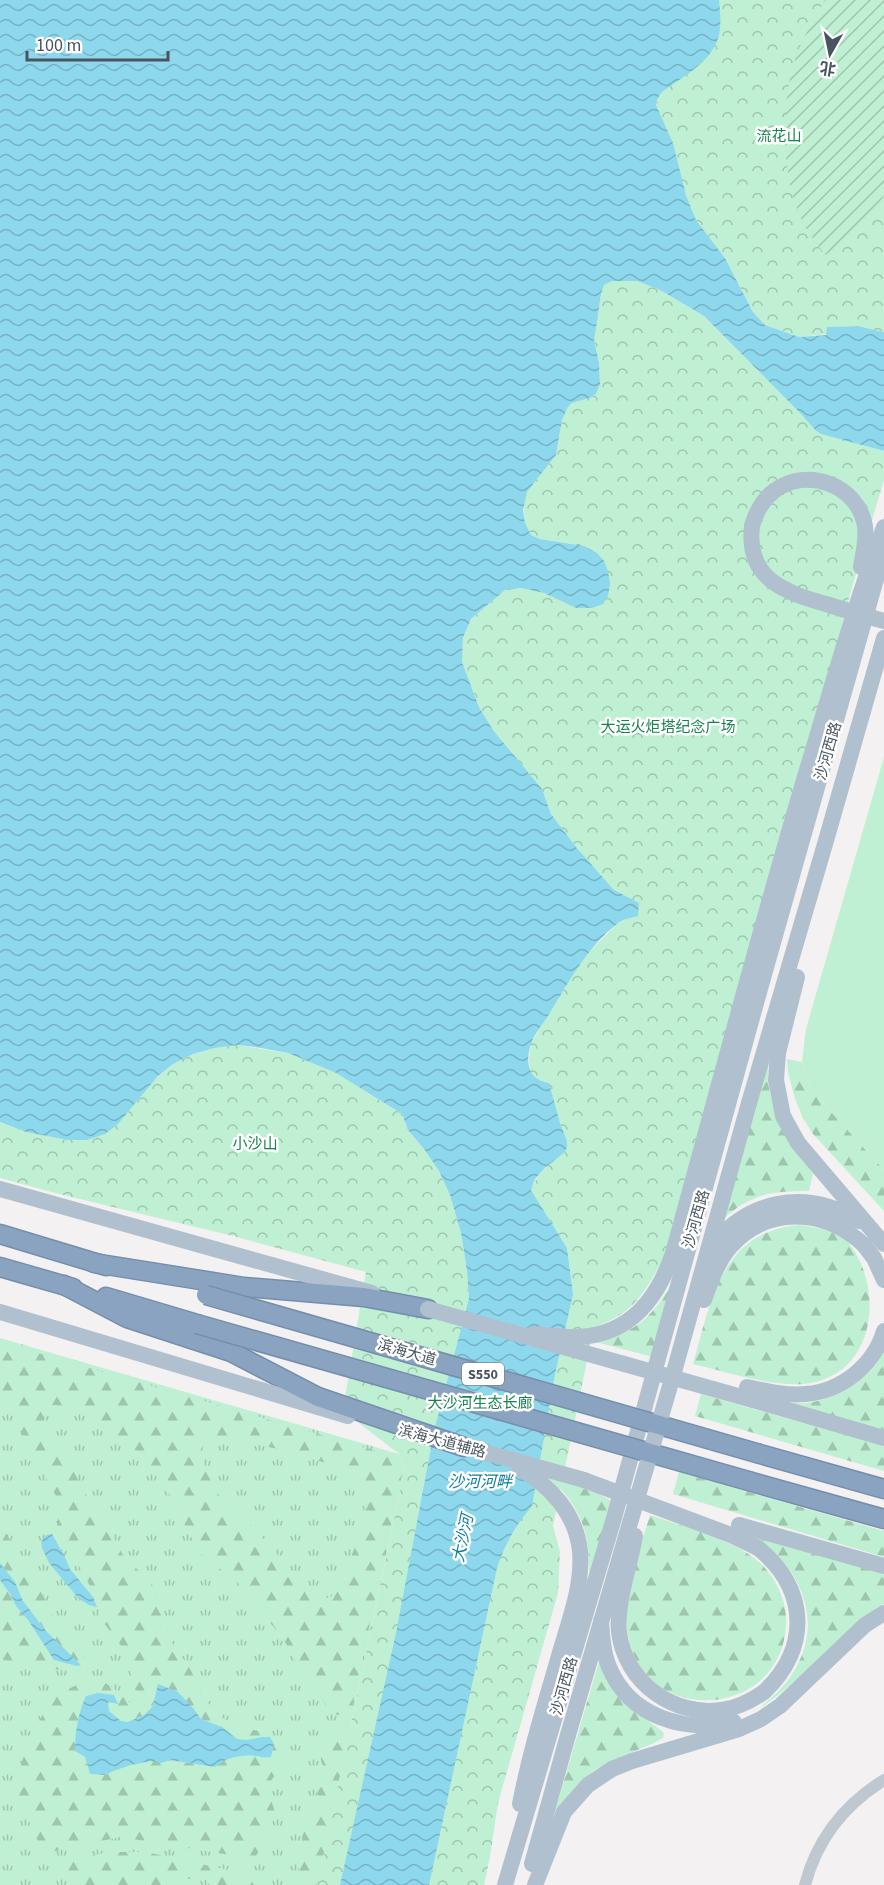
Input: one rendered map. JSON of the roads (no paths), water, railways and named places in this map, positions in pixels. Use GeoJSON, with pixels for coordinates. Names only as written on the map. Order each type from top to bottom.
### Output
{"type":"FeatureCollection","features":[{"type":"Feature","properties":{"kind":"highway","name":"滨海大道"},"geometry":{"type":"LineString","coordinates":[[0,1234],[94,1263],[208,1288],[884,1489]]}},
{"type":"Feature","properties":{"kind":"highway","name":"滨海大道"},"geometry":{"type":"LineString","coordinates":[[0,1267],[64,1285],[195,1331],[884,1519]]}},
{"type":"Feature","properties":{"kind":"highway"},"geometry":{"type":"LineString","coordinates":[[208,1288],[262,1289],[364,1297],[428,1309]]}},
{"type":"Feature","properties":{"kind":"highway"},"geometry":{"type":"LineString","coordinates":[[195,1331],[318,1397],[464,1447]]}},
{"type":"Feature","properties":{"kind":"main road"},"geometry":{"type":"LineString","coordinates":[[854,610],[866,531],[858,508],[848,494],[822,481],[790,483],[773,491],[760,507],[752,526],[753,554],[761,569],[774,584],[800,597],[884,621]]}},
{"type":"Feature","properties":{"kind":"main road"},"geometry":{"type":"LineString","coordinates":[[497,1328],[531,1334],[580,1337],[604,1332],[626,1322],[651,1300],[666,1271],[854,610],[884,527]]}},
{"type":"Feature","properties":{"kind":"main road","name":"沙河西路"},"geometry":{"type":"LineString","coordinates":[[526,1885],[553,1730],[562,1693],[614,1518],[761,985],[884,552]]}},
{"type":"Feature","properties":{"kind":"main road","name":"沙河西路"},"geometry":{"type":"LineString","coordinates":[[553,1730],[647,1461],[672,1379],[749,1103],[884,638]]}},
{"type":"Feature","properties":{"kind":"main road"},"geometry":{"type":"LineString","coordinates":[[861,720],[884,689]]}},
{"type":"Feature","properties":{"kind":"main road"},"geometry":{"type":"LineString","coordinates":[[825,844],[809,932],[777,1053],[776,1080],[783,1116],[798,1143],[819,1169],[837,1201],[858,1220],[868,1238],[884,1280]]}},
{"type":"Feature","properties":{"kind":"main road"},"geometry":{"type":"LineString","coordinates":[[761,985],[777,875]]}},
{"type":"Feature","properties":{"kind":"main road"},"geometry":{"type":"LineString","coordinates":[[0,1189],[884,1438]]}},
{"type":"Feature","properties":{"kind":"main road"},"geometry":{"type":"LineString","coordinates":[[656,1365],[684,1295],[705,1255],[718,1238],[739,1219],[775,1204],[794,1201],[813,1203],[837,1201]]}},
{"type":"Feature","properties":{"kind":"main road"},"geometry":{"type":"LineString","coordinates":[[672,1379],[715,1271],[731,1247],[744,1234],[771,1221],[795,1216],[824,1220],[853,1235],[884,1244]]}},
{"type":"Feature","properties":{"kind":"main road","name":"滨海大道辅路"},"geometry":{"type":"LineString","coordinates":[[0,1312],[335,1412],[884,1566]]}},
{"type":"Feature","properties":{"kind":"main road"},"geometry":{"type":"LineString","coordinates":[[625,1364],[768,1391],[806,1394],[837,1386],[850,1378],[874,1354],[884,1331]]}},
{"type":"Feature","properties":{"kind":"main road"},"geometry":{"type":"LineString","coordinates":[[464,1447],[522,1470],[539,1480],[563,1505],[576,1533],[580,1549],[579,1577],[553,1730],[523,1787],[505,1885]]}},
{"type":"Feature","properties":{"kind":"main road"},"geometry":{"type":"LineString","coordinates":[[584,1480],[647,1505],[731,1535],[758,1548],[770,1557],[787,1580],[794,1596],[797,1618],[796,1641],[784,1669],[764,1692],[752,1700],[737,1706],[708,1711],[693,1710],[665,1700],[653,1692],[637,1676],[626,1657],[619,1632],[619,1618],[632,1551],[647,1461]]}},
{"type":"Feature","properties":{"kind":"main road"},"geometry":{"type":"LineString","coordinates":[[614,1518],[601,1613],[603,1641],[609,1665],[617,1682],[627,1696],[643,1709],[661,1719],[722,1729]]}},
{"type":"Feature","properties":{"kind":"main road"},"geometry":{"type":"LineString","coordinates":[[535,1885],[564,1812],[588,1785],[606,1773],[632,1761],[722,1729],[761,1719],[780,1706],[865,1625],[884,1613]]}},
{"type":"Feature","properties":{"kind":"main road"},"geometry":{"type":"LineString","coordinates":[[541,1885],[552,1838]]}},
{"type":"Feature","properties":{"kind":"street"},"geometry":{"type":"LineString","coordinates":[[805,1885],[816,1853],[840,1815],[884,1780]]}},
{"type":"Feature","properties":{"kind":"water"},"geometry":{"type":"Polygon","coordinates":[[[0,0],[719,0],[720,29],[713,50],[698,66],[661,93],[656,105],[673,143],[686,195],[696,220],[725,258],[753,312],[765,325],[799,337],[826,335],[827,327],[858,326],[884,332],[884,451],[816,431],[704,316],[660,290],[637,281],[612,281],[604,285],[594,341],[599,362],[600,385],[596,394],[572,403],[568,407],[562,420],[556,455],[527,492],[523,510],[525,523],[531,535],[540,539],[584,546],[597,553],[604,561],[608,571],[610,584],[608,596],[603,604],[592,608],[576,608],[544,593],[521,588],[505,590],[471,619],[463,638],[462,662],[479,707],[493,730],[542,789],[551,814],[576,847],[614,890],[639,903],[638,916],[617,924],[587,955],[536,1034],[529,1051],[530,1070],[536,1078],[549,1083],[567,1141],[565,1152],[535,1179],[531,1190],[567,1248],[573,1294],[555,1374],[532,1506],[511,1536],[497,1568],[429,1885],[340,1885],[396,1633],[435,1427],[469,1299],[461,1233],[450,1195],[439,1171],[408,1130],[402,1114],[336,1073],[288,1053],[238,1045],[193,1054],[173,1064],[158,1076],[118,1124],[105,1134],[87,1140],[67,1140],[26,1132],[0,1122],[0,0]]]}},
{"type":"Feature","properties":{"kind":"water"},"geometry":{"type":"Polygon","coordinates":[[[52,1534],[70,1569],[93,1597],[97,1607],[79,1599],[49,1563],[41,1542],[46,1535],[52,1534]]]}},
{"type":"Feature","properties":{"kind":"water"},"geometry":{"type":"Polygon","coordinates":[[[0,1563],[15,1582],[23,1601],[46,1631],[81,1665],[54,1660],[0,1580],[0,1563]]]}},
{"type":"Feature","properties":{"kind":"water"},"geometry":{"type":"Polygon","coordinates":[[[158,1684],[178,1692],[201,1719],[222,1727],[237,1739],[270,1737],[274,1744],[271,1757],[240,1756],[215,1767],[170,1760],[161,1763],[151,1761],[131,1765],[106,1775],[90,1774],[85,1757],[75,1751],[78,1723],[86,1696],[98,1693],[114,1695],[118,1704],[108,1702],[109,1711],[121,1721],[128,1722],[144,1715],[153,1706],[158,1684]]]}},
{"type":"Feature","properties":{"kind":"park label","name":"流花山"},"geometry":{"type":"Point","coordinates":[779,136]}},
{"type":"Feature","properties":{"kind":"park label","name":"大运火炬塔纪念广场"},"geometry":{"type":"Point","coordinates":[668,727]}},
{"type":"Feature","properties":{"kind":"park label","name":"小沙山"},"geometry":{"type":"Point","coordinates":[255,1144]}},
{"type":"Feature","properties":{"kind":"park label","name":"大沙河生态长廊"},"geometry":{"type":"Point","coordinates":[480,1403]}},
{"type":"Feature","properties":{"kind":"water label","name":"沙河河畔"},"geometry":{"type":"Point","coordinates":[480,1481]}},
{"type":"Feature","properties":{"kind":"water label","name":"大沙河"},"geometry":{"type":"Point","coordinates":[462,1538]}}]}
